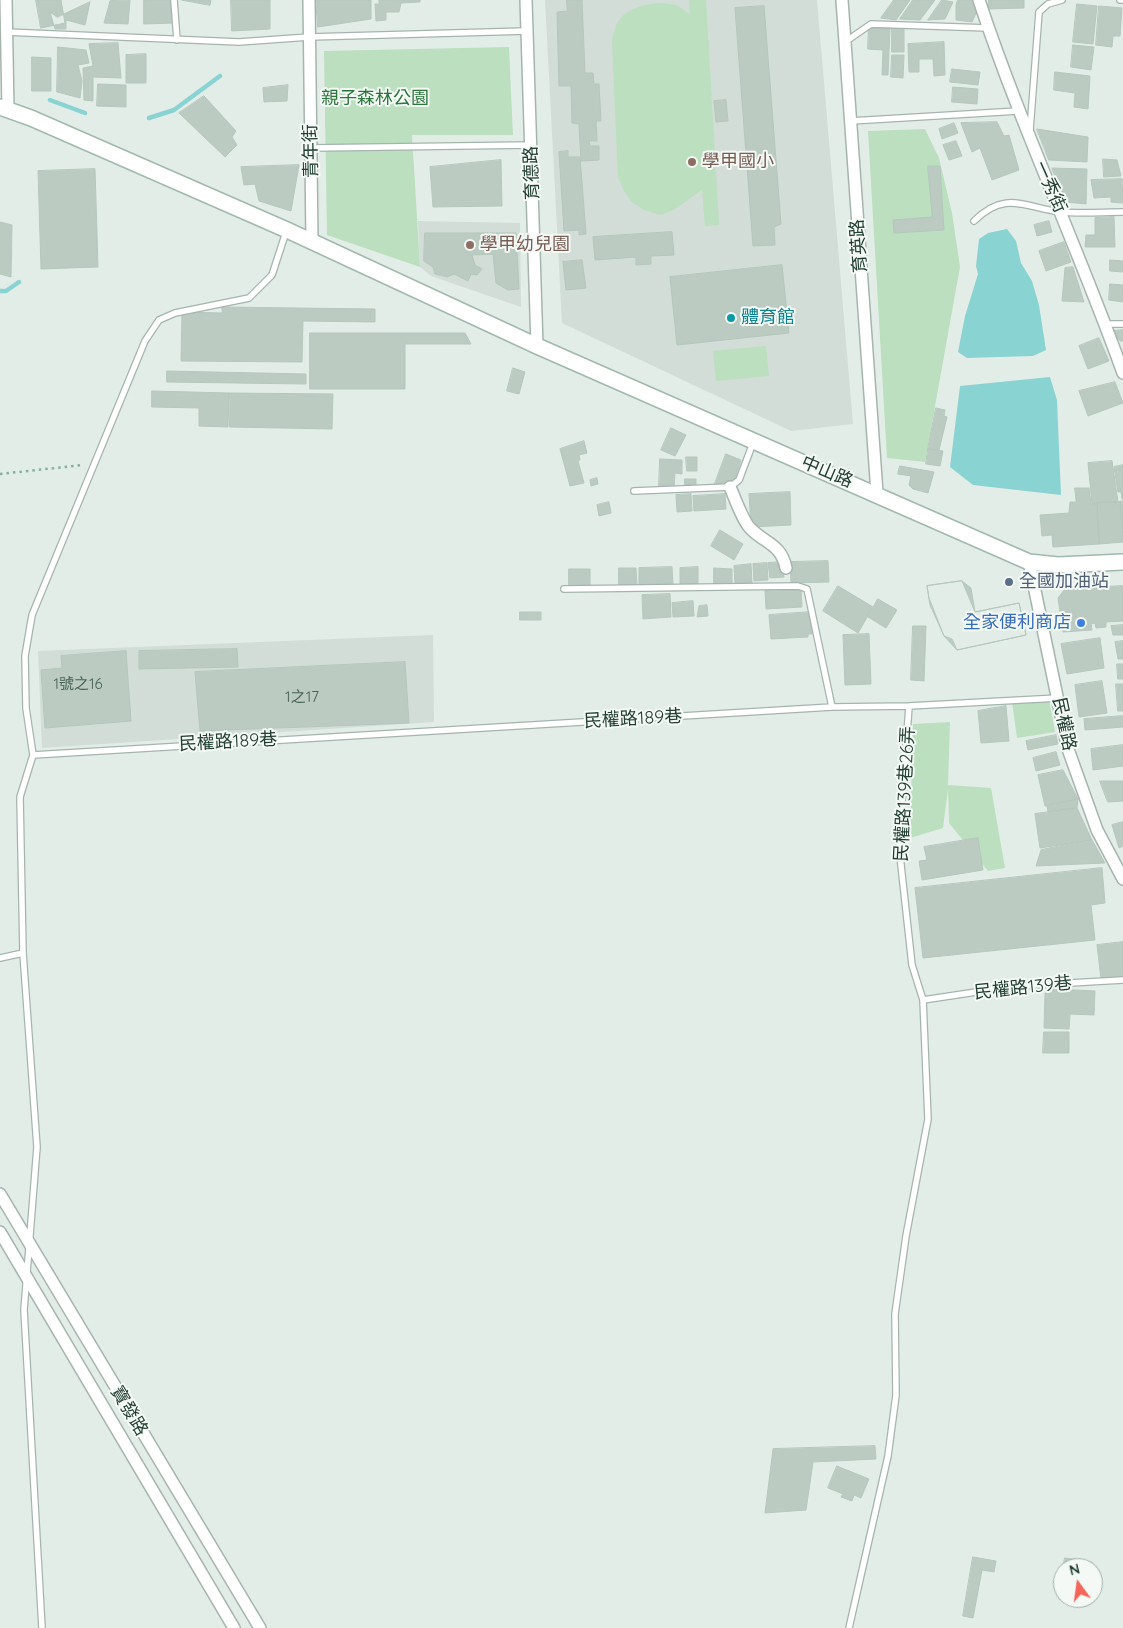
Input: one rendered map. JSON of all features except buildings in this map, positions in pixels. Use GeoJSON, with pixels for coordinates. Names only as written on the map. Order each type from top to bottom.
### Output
{"type":"FeatureCollection","features":[{"type":"Feature","properties":{"kind":"main road","name":"中山路"},"geometry":{"type":"LineString","coordinates":[[4,108],[31,118],[312,241],[537,346],[876,493],[1029,562],[1058,565],[1123,562]]}},
{"type":"Feature","properties":{"kind":"street"},"geometry":{"type":"LineString","coordinates":[[4,108],[6,0]]}},
{"type":"Feature","properties":{"kind":"street","name":"青年街"},"geometry":{"type":"LineString","coordinates":[[309,0],[312,241]]}},
{"type":"Feature","properties":{"kind":"street","name":"育德路"},"geometry":{"type":"LineString","coordinates":[[526,0],[537,346]]}},
{"type":"Feature","properties":{"kind":"street","name":"育英路"},"geometry":{"type":"LineString","coordinates":[[842,0],[876,493]]}},
{"type":"Feature","properties":{"kind":"street","name":"一秀街"},"geometry":{"type":"LineString","coordinates":[[979,0],[1029,140],[1061,212],[1123,373]]}},
{"type":"Feature","properties":{"kind":"street"},"geometry":{"type":"LineString","coordinates":[[730,487],[750,529],[770,542],[784,556],[786,568]]}},
{"type":"Feature","properties":{"kind":"street","name":"民權路"},"geometry":{"type":"LineString","coordinates":[[1029,562],[1059,698],[1068,749],[1094,821],[1123,879]]}},
{"type":"Feature","properties":{"kind":"street","name":"寶發路"},"geometry":{"type":"LineString","coordinates":[[0,1194],[260,1628]]}},
{"type":"Feature","properties":{"kind":"street","name":"寶發路"},"geometry":{"type":"LineString","coordinates":[[0,1232],[234,1628]]}},
{"type":"Feature","properties":{"kind":"lane"},"geometry":{"type":"LineString","coordinates":[[174,0],[177,40]]}},
{"type":"Feature","properties":{"kind":"lane"},"geometry":{"type":"LineString","coordinates":[[1029,140],[1039,12],[1048,4],[1062,0]]}},
{"type":"Feature","properties":{"kind":"lane"},"geometry":{"type":"LineString","coordinates":[[845,42],[871,24],[988,28]]}},
{"type":"Feature","properties":{"kind":"lane"},"geometry":{"type":"LineString","coordinates":[[6,32],[239,42],[309,37],[527,31]]}},
{"type":"Feature","properties":{"kind":"lane"},"geometry":{"type":"LineString","coordinates":[[850,121],[1018,111]]}},
{"type":"Feature","properties":{"kind":"lane"},"geometry":{"type":"LineString","coordinates":[[311,148],[531,145]]}},
{"type":"Feature","properties":{"kind":"lane"},"geometry":{"type":"LineString","coordinates":[[974,221],[990,206],[1011,201],[1061,212],[1123,212]]}},
{"type":"Feature","properties":{"kind":"lane"},"geometry":{"type":"LineString","coordinates":[[42,1628],[24,1310],[28,1281],[37,1147],[23,953],[20,797],[33,755],[26,708],[25,656],[32,615],[92,464],[145,341],[159,320],[175,313],[249,298],[272,275],[287,230]]}},
{"type":"Feature","properties":{"kind":"lane"},"geometry":{"type":"LineString","coordinates":[[1105,324],[1123,324]]}},
{"type":"Feature","properties":{"kind":"lane"},"geometry":{"type":"LineString","coordinates":[[634,491],[730,487],[739,480],[754,440]]}},
{"type":"Feature","properties":{"kind":"lane"},"geometry":{"type":"LineString","coordinates":[[564,589],[798,586],[807,588],[832,707]]}},
{"type":"Feature","properties":{"kind":"lane","name":"民權路189巷"},"geometry":{"type":"LineString","coordinates":[[33,755],[832,707],[909,706],[1059,698]]}},
{"type":"Feature","properties":{"kind":"lane","name":"民權路139巷26弄"},"geometry":{"type":"LineString","coordinates":[[849,1628],[888,1456],[895,1404],[895,1314],[906,1236],[928,1119],[923,1000],[912,964],[899,847],[909,706]]}},
{"type":"Feature","properties":{"kind":"lane"},"geometry":{"type":"LineString","coordinates":[[0,958],[23,953]]}},
{"type":"Feature","properties":{"kind":"lane","name":"民權路139巷"},"geometry":{"type":"LineString","coordinates":[[923,1000],[1016,986],[1123,980]]}},
{"type":"Feature","properties":{"kind":"path"},"geometry":{"type":"LineString","coordinates":[[0,474],[92,464]]}},
{"type":"Feature","properties":{"kind":"shaded area","name":"學甲國小"},"geometry":{"type":"Polygon","coordinates":[[[545,0],[817,0],[853,424],[791,431],[562,323],[545,0]]]}},
{"type":"Feature","properties":{"kind":"shaded area","name":"學甲幼兒園"},"geometry":{"type":"Polygon","coordinates":[[[418,221],[520,223],[521,307],[431,276],[420,267],[418,221]]]}},
{"type":"Feature","properties":{"kind":"shaded area"},"geometry":{"type":"Polygon","coordinates":[[[433,635],[434,722],[42,748],[38,651],[433,635]]]}},
{"type":"Feature","properties":{"kind":"green space"},"geometry":{"type":"Polygon","coordinates":[[[689,0],[706,0],[719,225],[705,226],[702,190],[672,211],[660,215],[644,210],[632,202],[624,191],[618,177],[612,41],[616,26],[625,14],[647,5],[671,4],[690,15],[689,0]]]}},
{"type":"Feature","properties":{"kind":"green space","name":"親子森林公園"},"geometry":{"type":"Polygon","coordinates":[[[509,47],[513,135],[412,135],[420,267],[327,235],[324,51],[509,47]]]}},
{"type":"Feature","properties":{"kind":"green space"},"geometry":{"type":"Polygon","coordinates":[[[925,129],[939,158],[952,213],[960,267],[925,462],[887,458],[868,131],[925,129]]]}},
{"type":"Feature","properties":{"kind":"green space"},"geometry":{"type":"Polygon","coordinates":[[[766,346],[769,376],[716,381],[713,351],[766,346]]]}},
{"type":"Feature","properties":{"kind":"green space"},"geometry":{"type":"Polygon","coordinates":[[[1049,699],[1055,732],[1017,738],[1012,702],[1049,699]]]}},
{"type":"Feature","properties":{"kind":"green space"},"geometry":{"type":"Polygon","coordinates":[[[950,722],[948,785],[991,788],[1005,868],[988,871],[949,823],[948,789],[943,828],[910,838],[913,724],[950,722]]]}},
{"type":"Feature","properties":{"kind":"water"},"geometry":{"type":"Polygon","coordinates":[[[1007,229],[1016,241],[1021,263],[1032,281],[1039,305],[1046,350],[1033,356],[967,358],[958,352],[965,316],[978,274],[976,266],[979,239],[988,233],[1007,229]]]}},
{"type":"Feature","properties":{"kind":"water"},"geometry":{"type":"Polygon","coordinates":[[[1050,377],[1057,400],[1061,495],[973,485],[950,467],[960,386],[1050,377]]]}},
{"type":"Feature","properties":{"kind":"waterway"},"geometry":{"type":"LineString","coordinates":[[149,118],[174,110],[220,76]]}},
{"type":"Feature","properties":{"kind":"waterway"},"geometry":{"type":"LineString","coordinates":[[50,100],[85,113]]}},
{"type":"Feature","properties":{"kind":"waterway"},"geometry":{"type":"LineString","coordinates":[[0,291],[6,291],[19,282]]}},
{"type":"Feature","properties":{"kind":"place","name":"學甲國小"},"geometry":{"type":"Point","coordinates":[692,162]}},
{"type":"Feature","properties":{"kind":"place","name":"學甲幼兒園"},"geometry":{"type":"Point","coordinates":[470,245]}},
{"type":"Feature","properties":{"kind":"place","name":"體育館"},"geometry":{"type":"Point","coordinates":[731,318]}},
{"type":"Feature","properties":{"kind":"place","name":"全國加油站"},"geometry":{"type":"Point","coordinates":[1009,582]}},
{"type":"Feature","properties":{"kind":"place","name":"全家便利商店"},"geometry":{"type":"Point","coordinates":[1081,623]}}]}
